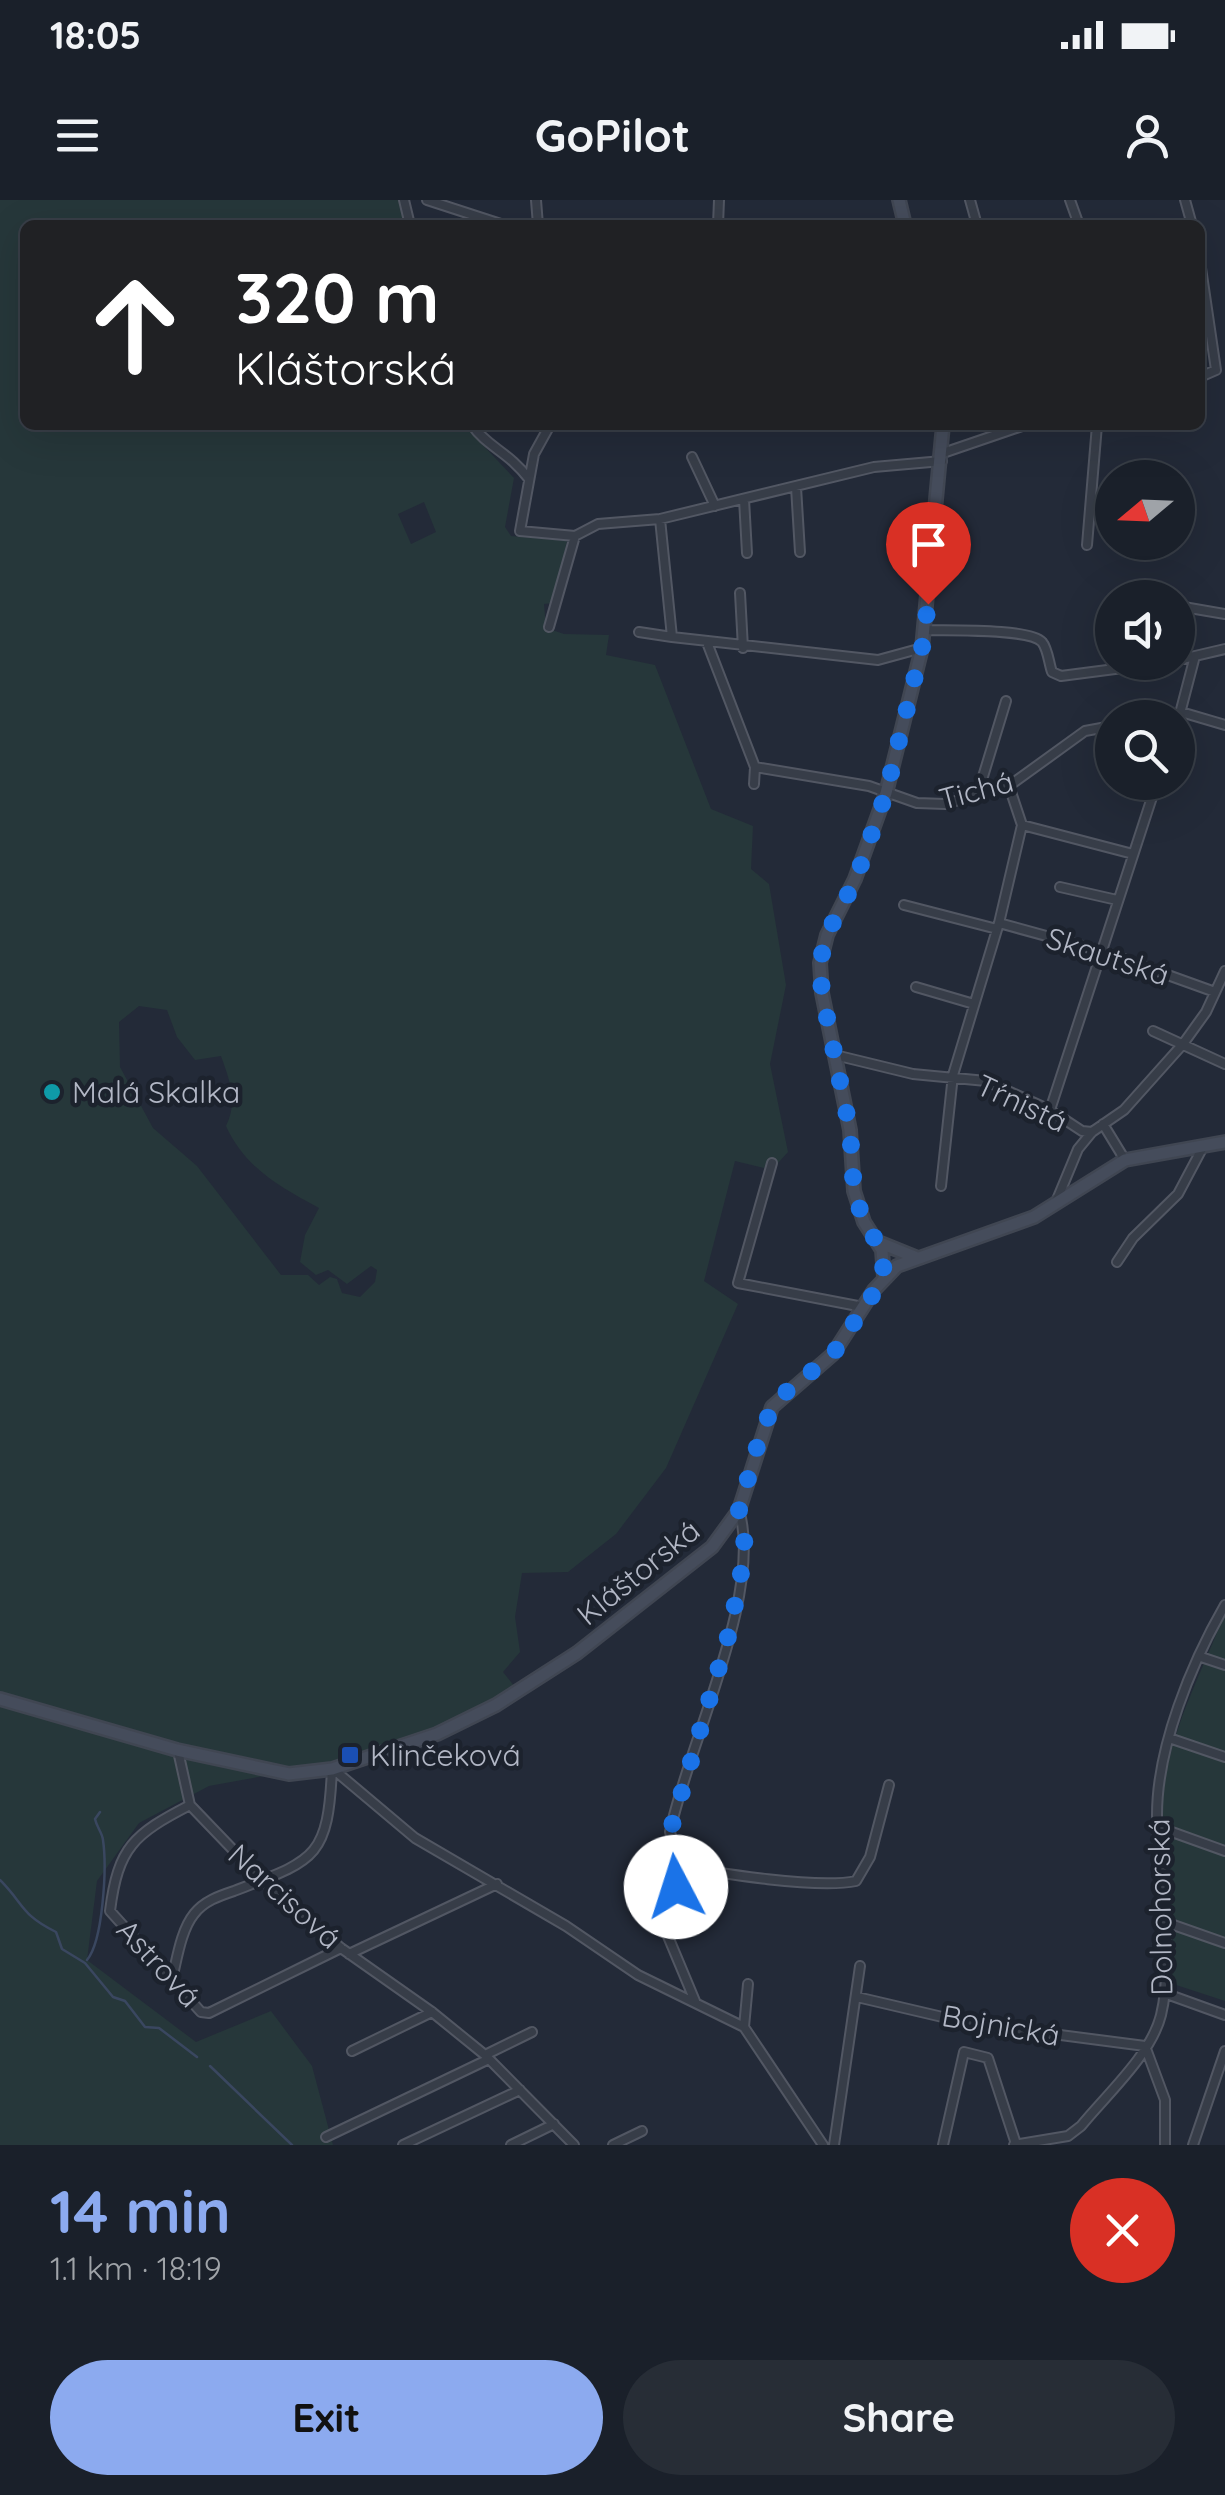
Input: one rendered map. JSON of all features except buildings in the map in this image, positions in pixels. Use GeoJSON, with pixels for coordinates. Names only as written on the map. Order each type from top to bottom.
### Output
{"type":"FeatureCollection","features":[{"type":"Feature","properties":{"kind":"street"},"geometry":{"type":"LineString","coordinates":[[427,200],[489,220]]}},
{"type":"Feature","properties":{"kind":"street"},"geometry":{"type":"LineString","coordinates":[[1205,295],[1216,370],[1225,377]]}},
{"type":"Feature","properties":{"kind":"street"},"geometry":{"type":"LineString","coordinates":[[1205,375],[1216,370]]}},
{"type":"Feature","properties":{"kind":"street"},"geometry":{"type":"LineString","coordinates":[[475,430],[514,458],[529,480]]}},
{"type":"Feature","properties":{"kind":"street"},"geometry":{"type":"LineString","coordinates":[[547,430],[534,454],[520,532],[574,536],[598,524],[660,519],[907,461],[942,457],[1010,430]]}},
{"type":"Feature","properties":{"kind":"street"},"geometry":{"type":"LineString","coordinates":[[884,1278],[878,1242],[864,1222],[854,1191],[850,1130],[820,963],[826,936],[856,879],[886,793],[922,648],[943,430]]}},
{"type":"Feature","properties":{"kind":"street"},"geometry":{"type":"LineString","coordinates":[[1087,546],[1097,430]]}},
{"type":"Feature","properties":{"kind":"street"},"geometry":{"type":"LineString","coordinates":[[692,458],[715,506]]}},
{"type":"Feature","properties":{"kind":"street"},"geometry":{"type":"LineString","coordinates":[[796,487],[800,552]]}},
{"type":"Feature","properties":{"kind":"street"},"geometry":{"type":"LineString","coordinates":[[744,499],[747,553]]}},
{"type":"Feature","properties":{"kind":"street"},"geometry":{"type":"LineString","coordinates":[[660,519],[672,637]]}},
{"type":"Feature","properties":{"kind":"street"},"geometry":{"type":"LineString","coordinates":[[549,627],[574,536]]}},
{"type":"Feature","properties":{"kind":"street"},"geometry":{"type":"LineString","coordinates":[[740,593],[743,648]]}},
{"type":"Feature","properties":{"kind":"street"},"geometry":{"type":"LineString","coordinates":[[1195,609],[1225,614]]}},
{"type":"Feature","properties":{"kind":"street"},"geometry":{"type":"LineString","coordinates":[[924,630],[1017,633],[1043,643],[1052,672],[1061,676],[1095,672]]}},
{"type":"Feature","properties":{"kind":"street"},"geometry":{"type":"LineString","coordinates":[[639,632],[708,644],[878,660],[922,648]]}},
{"type":"Feature","properties":{"kind":"street"},"geometry":{"type":"LineString","coordinates":[[708,644],[755,767],[754,784]]}},
{"type":"Feature","properties":{"kind":"street"},"geometry":{"type":"LineString","coordinates":[[1184,700],[1196,656],[1225,649]]}},
{"type":"Feature","properties":{"kind":"street"},"geometry":{"type":"LineString","coordinates":[[978,794],[1006,701]]}},
{"type":"Feature","properties":{"kind":"street"},"geometry":{"type":"LineString","coordinates":[[1195,719],[1225,724]]}},
{"type":"Feature","properties":{"kind":"street","name":"Tichá"},"geometry":{"type":"LineString","coordinates":[[755,767],[886,793],[917,803],[945,804],[1009,786],[1085,731],[1095,729]]}},
{"type":"Feature","properties":{"kind":"street"},"geometry":{"type":"LineString","coordinates":[[952,1075],[998,926],[1022,826],[1009,786]]}},
{"type":"Feature","properties":{"kind":"street"},"geometry":{"type":"LineString","coordinates":[[1050,1110],[1151,800]]}},
{"type":"Feature","properties":{"kind":"street"},"geometry":{"type":"LineString","coordinates":[[1022,826],[1133,854]]}},
{"type":"Feature","properties":{"kind":"street"},"geometry":{"type":"LineString","coordinates":[[1060,887],[1118,900]]}},
{"type":"Feature","properties":{"kind":"street","name":"Skautská"},"geometry":{"type":"LineString","coordinates":[[904,904],[1101,951],[1216,992]]}},
{"type":"Feature","properties":{"kind":"street"},"geometry":{"type":"LineString","coordinates":[[1056,1206],[1062,1180],[1092,1132],[1124,1110],[1183,1044],[1225,971]]}},
{"type":"Feature","properties":{"kind":"street"},"geometry":{"type":"LineString","coordinates":[[916,987],[974,1004]]}},
{"type":"Feature","properties":{"kind":"street"},"geometry":{"type":"LineString","coordinates":[[1153,1031],[1225,1064]]}},
{"type":"Feature","properties":{"kind":"street","name":"Tŕnistá"},"geometry":{"type":"LineString","coordinates":[[835,1055],[913,1074],[952,1075],[986,1082],[1050,1110],[1082,1131],[1092,1132]]}},
{"type":"Feature","properties":{"kind":"street","name":"Tŕnistá"},"geometry":{"type":"LineString","coordinates":[[942,1186],[952,1075]]}},
{"type":"Feature","properties":{"kind":"street"},"geometry":{"type":"LineString","coordinates":[[1104,1124],[1125,1160]]}},
{"type":"Feature","properties":{"kind":"street","name":"Kláštorská"},"geometry":{"type":"LineString","coordinates":[[0,1699],[178,1750],[288,1774],[332,1768],[437,1734],[577,1653],[694,1564],[739,1510],[772,1407],[833,1354],[884,1278],[915,1256],[1056,1206],[1125,1160],[1225,1142]]}},
{"type":"Feature","properties":{"kind":"street"},"geometry":{"type":"LineString","coordinates":[[1117,1262],[1133,1238],[1178,1194],[1204,1145]]}},
{"type":"Feature","properties":{"kind":"street"},"geometry":{"type":"LineString","coordinates":[[772,1163],[738,1282],[863,1307]]}},
{"type":"Feature","properties":{"kind":"street"},"geometry":{"type":"LineString","coordinates":[[878,1242],[915,1256]]}},
{"type":"Feature","properties":{"kind":"street"},"geometry":{"type":"LineString","coordinates":[[695,2000],[667,1934],[678,1864],[670,1832],[730,1630],[743,1563],[745,1530],[739,1510]]}},
{"type":"Feature","properties":{"kind":"street","name":"Dolnohorská"},"geometry":{"type":"LineString","coordinates":[[943,2145],[964,2052],[988,2058],[1015,2145],[1068,2136],[1145,2046],[1158,2024],[1164,1993],[1158,1827],[1170,1738],[1225,1606]]}},
{"type":"Feature","properties":{"kind":"street"},"geometry":{"type":"LineString","coordinates":[[1201,1656],[1225,1665]]}},
{"type":"Feature","properties":{"kind":"street"},"geometry":{"type":"LineString","coordinates":[[1170,1738],[1225,1757]]}},
{"type":"Feature","properties":{"kind":"street"},"geometry":{"type":"LineString","coordinates":[[178,1750],[190,1806]]}},
{"type":"Feature","properties":{"kind":"street"},"geometry":{"type":"LineString","coordinates":[[172,1979],[193,1914],[210,1900],[302,1863],[317,1850],[327,1831],[332,1768]]}},
{"type":"Feature","properties":{"kind":"street"},"geometry":{"type":"LineString","coordinates":[[332,1768],[414,1838],[498,1884],[638,1975],[744,2027],[754,2036],[823,2145]]}},
{"type":"Feature","properties":{"kind":"street"},"geometry":{"type":"LineString","coordinates":[[678,1864],[717,1874],[815,1882],[856,1881],[870,1857],[889,1785]]}},
{"type":"Feature","properties":{"kind":"street","name":"Narcisová"},"geometry":{"type":"LineString","coordinates":[[190,1806],[262,1880],[345,1951],[432,2012],[487,2057],[574,2145]]}},
{"type":"Feature","properties":{"kind":"street","name":"Astrová"},"geometry":{"type":"LineString","coordinates":[[190,1806],[145,1829],[130,1844],[118,1864],[110,1912],[201,2012],[209,2014],[345,1951]]}},
{"type":"Feature","properties":{"kind":"street"},"geometry":{"type":"LineString","coordinates":[[1158,1827],[1225,1851]]}},
{"type":"Feature","properties":{"kind":"street"},"geometry":{"type":"LineString","coordinates":[[345,1951],[498,1884]]}},
{"type":"Feature","properties":{"kind":"street"},"geometry":{"type":"LineString","coordinates":[[1162,1921],[1225,1943]]}},
{"type":"Feature","properties":{"kind":"street"},"geometry":{"type":"LineString","coordinates":[[834,2145],[860,1966]]}},
{"type":"Feature","properties":{"kind":"street"},"geometry":{"type":"LineString","coordinates":[[744,2027],[748,1984]]}},
{"type":"Feature","properties":{"kind":"street"},"geometry":{"type":"LineString","coordinates":[[1164,1993],[1225,2015]]}},
{"type":"Feature","properties":{"kind":"street","name":"Bojnická"},"geometry":{"type":"LineString","coordinates":[[857,1997],[968,2022],[1145,2046]]}},
{"type":"Feature","properties":{"kind":"street"},"geometry":{"type":"LineString","coordinates":[[352,2051],[432,2012]]}},
{"type":"Feature","properties":{"kind":"street"},"geometry":{"type":"LineString","coordinates":[[326,2137],[532,2032]]}},
{"type":"Feature","properties":{"kind":"street"},"geometry":{"type":"LineString","coordinates":[[1145,2046],[1165,2100],[1165,2145]]}},
{"type":"Feature","properties":{"kind":"street"},"geometry":{"type":"LineString","coordinates":[[1193,2145],[1225,2052]]}},
{"type":"Feature","properties":{"kind":"street"},"geometry":{"type":"LineString","coordinates":[[404,2145],[520,2090]]}},
{"type":"Feature","properties":{"kind":"street"},"geometry":{"type":"LineString","coordinates":[[510,2145],[554,2124]]}},
{"type":"Feature","properties":{"kind":"street"},"geometry":{"type":"LineString","coordinates":[[613,2145],[642,2131]]}},
{"type":"Feature","properties":{"kind":"shaded area"},"geometry":{"type":"Polygon","coordinates":[[[0,200],[399,200],[407,220],[20,220],[20,430],[469,430],[514,478],[505,527],[511,536],[567,541],[553,603],[544,604],[546,628],[564,634],[609,635],[606,655],[655,665],[711,809],[753,826],[751,869],[769,884],[786,985],[770,1064],[788,1152],[778,1163],[768,1160],[764,1168],[735,1161],[704,1281],[738,1304],[666,1468],[616,1534],[568,1572],[522,1573],[515,1617],[520,1652],[503,1672],[515,1687],[463,1718],[368,1757],[209,1786],[139,1823],[97,1881],[87,1960],[196,2042],[271,2011],[312,2066],[333,2145],[0,2145],[0,200]],[[424,502],[398,514],[411,544],[436,532],[424,502]],[[139,1006],[119,1022],[120,1067],[153,1128],[197,1166],[281,1275],[308,1275],[319,1285],[330,1277],[337,1279],[342,1293],[360,1297],[375,1282],[377,1270],[371,1266],[347,1284],[328,1270],[316,1275],[300,1262],[305,1235],[319,1208],[265,1175],[243,1154],[226,1126],[232,1100],[221,1056],[195,1060],[177,1037],[167,1010],[139,1006]]]}},
{"type":"Feature","properties":{"kind":"shaded area"},"geometry":{"type":"Polygon","coordinates":[[[1225,1613],[1225,2001],[1167,1982],[1161,1855],[1162,1805],[1169,1759],[1182,1716],[1225,1613]]]}},
{"type":"Feature","properties":{"kind":"waterway"},"geometry":{"type":"LineString","coordinates":[[87,1960],[97,1937],[104,1885],[102,1837],[95,1819],[100,1812]]}},
{"type":"Feature","properties":{"kind":"waterway"},"geometry":{"type":"LineString","coordinates":[[0,1880],[29,1914],[56,1932],[62,1949],[85,1963],[113,1997],[125,2001],[145,2027],[159,2028],[197,2057]]}},
{"type":"Feature","properties":{"kind":"waterway"},"geometry":{"type":"LineString","coordinates":[[210,2066],[292,2145]]}},
{"type":"Feature","properties":{"kind":"place","name":"Malá Skalka"},"geometry":{"type":"Point","coordinates":[52,1092]}},
{"type":"Feature","properties":{"kind":"place","name":"Klinčeková"},"geometry":{"type":"Point","coordinates":[350,1755]}},
{"type":"Feature","properties":{"kind":"route"},"geometry":{"type":"LineString","coordinates":[[676,1887],[678,1864],[670,1832],[730,1630],[743,1563],[745,1530],[739,1510],[763,1426],[780,1397],[833,1354],[884,1278],[882,1250],[864,1222],[854,1191],[850,1130],[822,993],[820,963],[826,936],[856,879],[886,793],[922,648],[928,604]]}}]}
